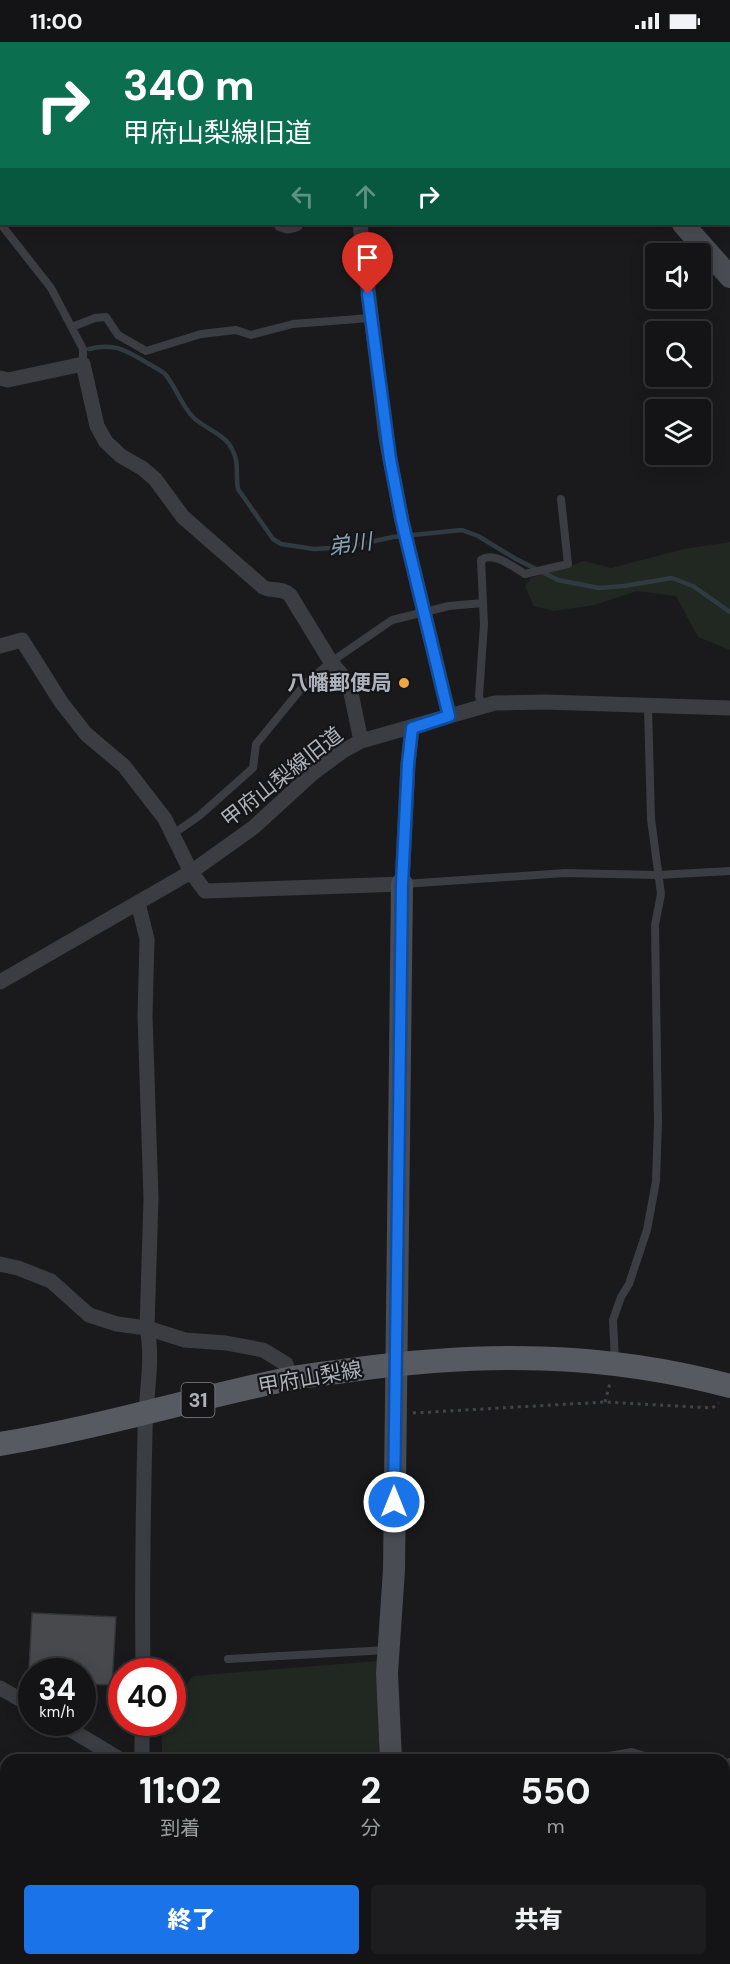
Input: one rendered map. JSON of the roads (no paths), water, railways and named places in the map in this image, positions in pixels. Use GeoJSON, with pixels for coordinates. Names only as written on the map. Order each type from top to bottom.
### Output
{"type":"FeatureCollection","features":[{"type":"Feature","properties":{"kind":"main road","name":"甲府山梨線"},"geometry":{"type":"LineString","coordinates":[[0,1444],[290,1379],[397,1364],[507,1357],[615,1362],[687,1374],[726,1394]]}},
{"type":"Feature","properties":{"kind":"street"},"geometry":{"type":"LineString","coordinates":[[360,225],[386,438],[407,544],[449,716]]}},
{"type":"Feature","properties":{"kind":"street"},"geometry":{"type":"LineString","coordinates":[[684,225],[730,278]]}},
{"type":"Feature","properties":{"kind":"street"},"geometry":{"type":"LineString","coordinates":[[0,378],[8,380],[83,364],[97,426],[106,442],[121,456],[142,468],[155,479],[183,517],[262,587],[282,590],[290,594],[351,693],[361,741]]}},
{"type":"Feature","properties":{"kind":"street"},"geometry":{"type":"LineString","coordinates":[[0,646],[22,640],[61,702],[86,734],[123,766],[165,819],[191,872],[205,891],[402,884]]}},
{"type":"Feature","properties":{"kind":"street","name":"甲府山梨線旧道"},"geometry":{"type":"LineString","coordinates":[[0,982],[191,872],[254,826],[343,751],[361,741],[495,703],[545,702],[730,708]]}},
{"type":"Feature","properties":{"kind":"street"},"geometry":{"type":"LineString","coordinates":[[391,1754],[387,1673],[394,1570],[402,884],[412,728]]}},
{"type":"Feature","properties":{"kind":"street"},"geometry":{"type":"LineString","coordinates":[[138,903],[147,939],[145,1016],[151,1198],[147,1328],[150,1345],[145,1413],[142,1541],[142,1658]]}},
{"type":"Feature","properties":{"kind":"street"},"geometry":{"type":"LineString","coordinates":[[0,1264],[18,1268],[51,1281],[89,1315],[117,1324],[147,1328],[185,1340],[226,1343],[263,1350],[286,1364],[290,1379]]}},
{"type":"Feature","properties":{"kind":"street"},"geometry":{"type":"LineString","coordinates":[[0,1688],[18,1698]]}},
{"type":"Feature","properties":{"kind":"street"},"geometry":{"type":"LineString","coordinates":[[82,1736],[112,1754]]}},
{"type":"Feature","properties":{"kind":"street"},"geometry":{"type":"LineString","coordinates":[[142,1736],[142,1754]]}},
{"type":"Feature","properties":{"kind":"lane"},"geometry":{"type":"LineString","coordinates":[[2,225],[51,288],[83,349],[83,364]]}},
{"type":"Feature","properties":{"kind":"lane"},"geometry":{"type":"LineString","coordinates":[[72,327],[95,318],[106,317],[118,335],[146,351],[201,334],[236,330],[251,335],[293,324],[370,318]]}},
{"type":"Feature","properties":{"kind":"lane"},"geometry":{"type":"LineString","coordinates":[[482,707],[479,696],[484,624],[481,560],[494,556],[525,574],[568,564],[561,499]]}},
{"type":"Feature","properties":{"kind":"lane"},"geometry":{"type":"LineString","coordinates":[[173,834],[199,816],[253,768],[256,744],[306,683],[331,662],[392,620],[449,606],[483,603]]}},
{"type":"Feature","properties":{"kind":"lane"},"geometry":{"type":"LineString","coordinates":[[615,1362],[613,1320],[629,1284],[647,1230],[656,1181],[658,1122],[655,925],[661,894],[651,819],[648,706]]}},
{"type":"Feature","properties":{"kind":"lane"},"geometry":{"type":"LineString","coordinates":[[402,884],[565,873],[658,875],[730,871]]}},
{"type":"Feature","properties":{"kind":"lane"},"geometry":{"type":"LineString","coordinates":[[228,1659],[389,1650]]}},
{"type":"Feature","properties":{"kind":"lane"},"geometry":{"type":"LineString","coordinates":[[620,1754],[632,1752],[638,1754]]}},
{"type":"Feature","properties":{"kind":"waterway","name":"弟川"},"geometry":{"type":"LineString","coordinates":[[89,349],[114,347],[134,355],[165,374],[193,417],[220,435],[229,444],[236,459],[238,489],[273,539],[281,544],[314,549],[347,547],[393,537],[462,530],[478,536],[516,559],[558,580],[599,588],[672,578],[693,586],[730,612]]}},
{"type":"Feature","properties":{"kind":"place","name":"八幡郵便局"},"geometry":{"type":"Point","coordinates":[404,683]}}]}
